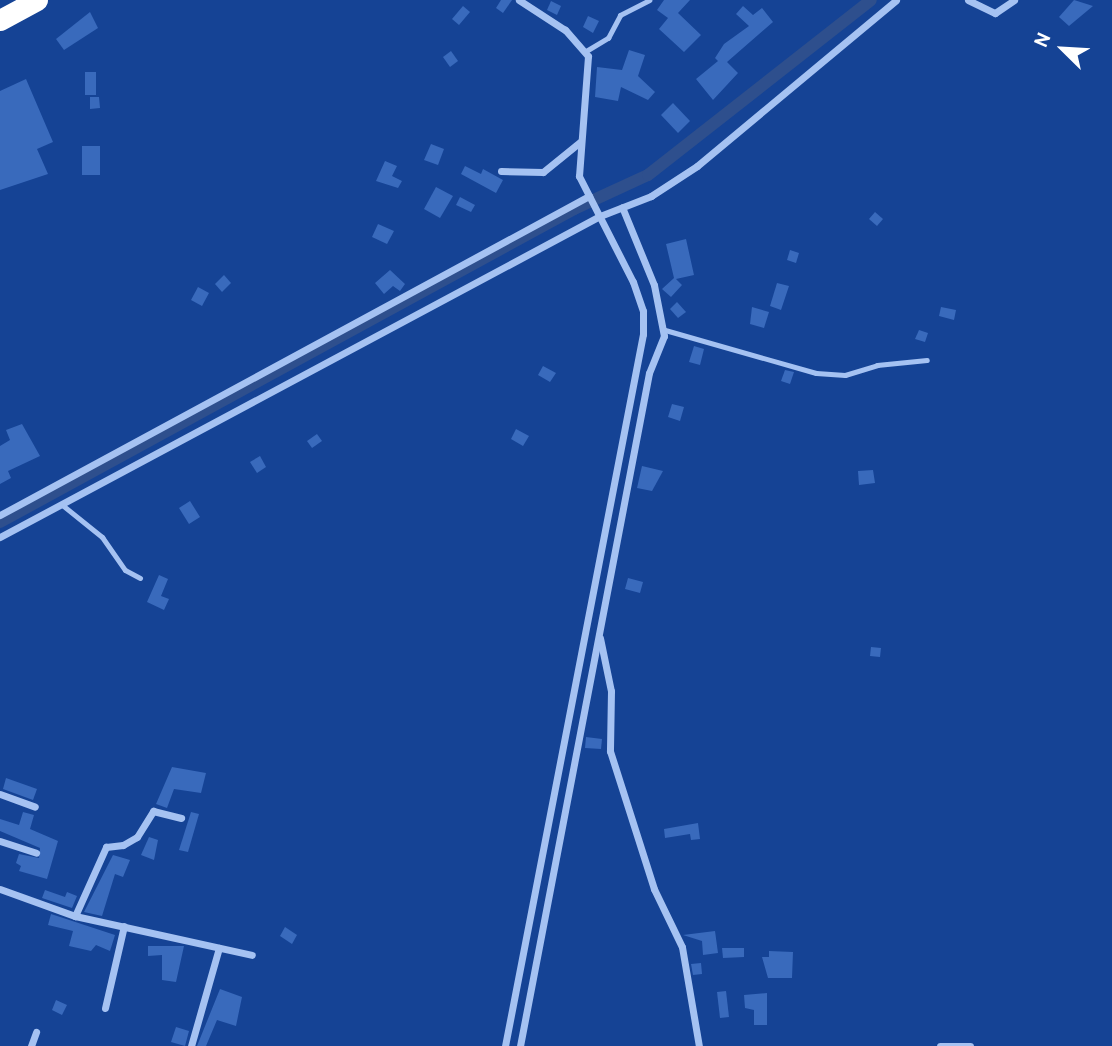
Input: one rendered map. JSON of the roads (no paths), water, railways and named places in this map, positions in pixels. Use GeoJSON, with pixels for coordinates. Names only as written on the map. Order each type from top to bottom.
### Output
{"type":"FeatureCollection","features":[{"type":"Feature","properties":{"kind":"highway"},"geometry":{"type":"LineString","coordinates":[[0,20],[37,0]]}},
{"type":"Feature","properties":{"kind":"street"},"geometry":{"type":"LineString","coordinates":[[505,1046],[643,334],[643,312],[633,282],[579,176],[580,142],[591,69],[586,51],[565,30],[519,0]]}},
{"type":"Feature","properties":{"kind":"street"},"geometry":{"type":"LineString","coordinates":[[0,537],[600,214],[651,196],[697,166],[896,0]]}},
{"type":"Feature","properties":{"kind":"street"},"geometry":{"type":"LineString","coordinates":[[968,0],[995,13],[1014,0]]}},
{"type":"Feature","properties":{"kind":"street"},"geometry":{"type":"LineString","coordinates":[[501,171],[543,172],[580,142]]}},
{"type":"Feature","properties":{"kind":"street"},"geometry":{"type":"LineString","coordinates":[[0,515],[591,199]]}},
{"type":"Feature","properties":{"kind":"street"},"geometry":{"type":"LineString","coordinates":[[520,1046],[649,373],[665,330],[654,285],[622,208]]}},
{"type":"Feature","properties":{"kind":"street"},"geometry":{"type":"LineString","coordinates":[[600,636],[611,691],[610,751],[654,889],[682,947],[699,1046]]}},
{"type":"Feature","properties":{"kind":"street"},"geometry":{"type":"LineString","coordinates":[[0,794],[35,807]]}},
{"type":"Feature","properties":{"kind":"street"},"geometry":{"type":"LineString","coordinates":[[75,916],[106,847],[137,837],[153,811],[181,818]]}},
{"type":"Feature","properties":{"kind":"street"},"geometry":{"type":"LineString","coordinates":[[0,841],[36,853]]}},
{"type":"Feature","properties":{"kind":"street"},"geometry":{"type":"LineString","coordinates":[[0,889],[75,916],[252,955]]}},
{"type":"Feature","properties":{"kind":"street"},"geometry":{"type":"LineString","coordinates":[[105,1008],[124,926]]}},
{"type":"Feature","properties":{"kind":"street"},"geometry":{"type":"LineString","coordinates":[[191,1046],[219,948]]}},
{"type":"Feature","properties":{"kind":"street"},"geometry":{"type":"LineString","coordinates":[[31,1046],[36,1032]]}},
{"type":"Feature","properties":{"kind":"street"},"geometry":{"type":"LineString","coordinates":[[940,1046],[970,1046]]}},
{"type":"Feature","properties":{"kind":"lane"},"geometry":{"type":"LineString","coordinates":[[586,51],[608,38],[620,15],[649,0]]}},
{"type":"Feature","properties":{"kind":"lane"},"geometry":{"type":"LineString","coordinates":[[665,330],[816,373],[845,375],[877,365],[927,360]]}},
{"type":"Feature","properties":{"kind":"lane"},"geometry":{"type":"LineString","coordinates":[[61,504],[102,537],[125,570],[140,578]]}},
{"type":"Feature","properties":{"kind":"waterway"},"geometry":{"type":"LineString","coordinates":[[0,522],[574,209],[648,175],[871,0]]}}]}
